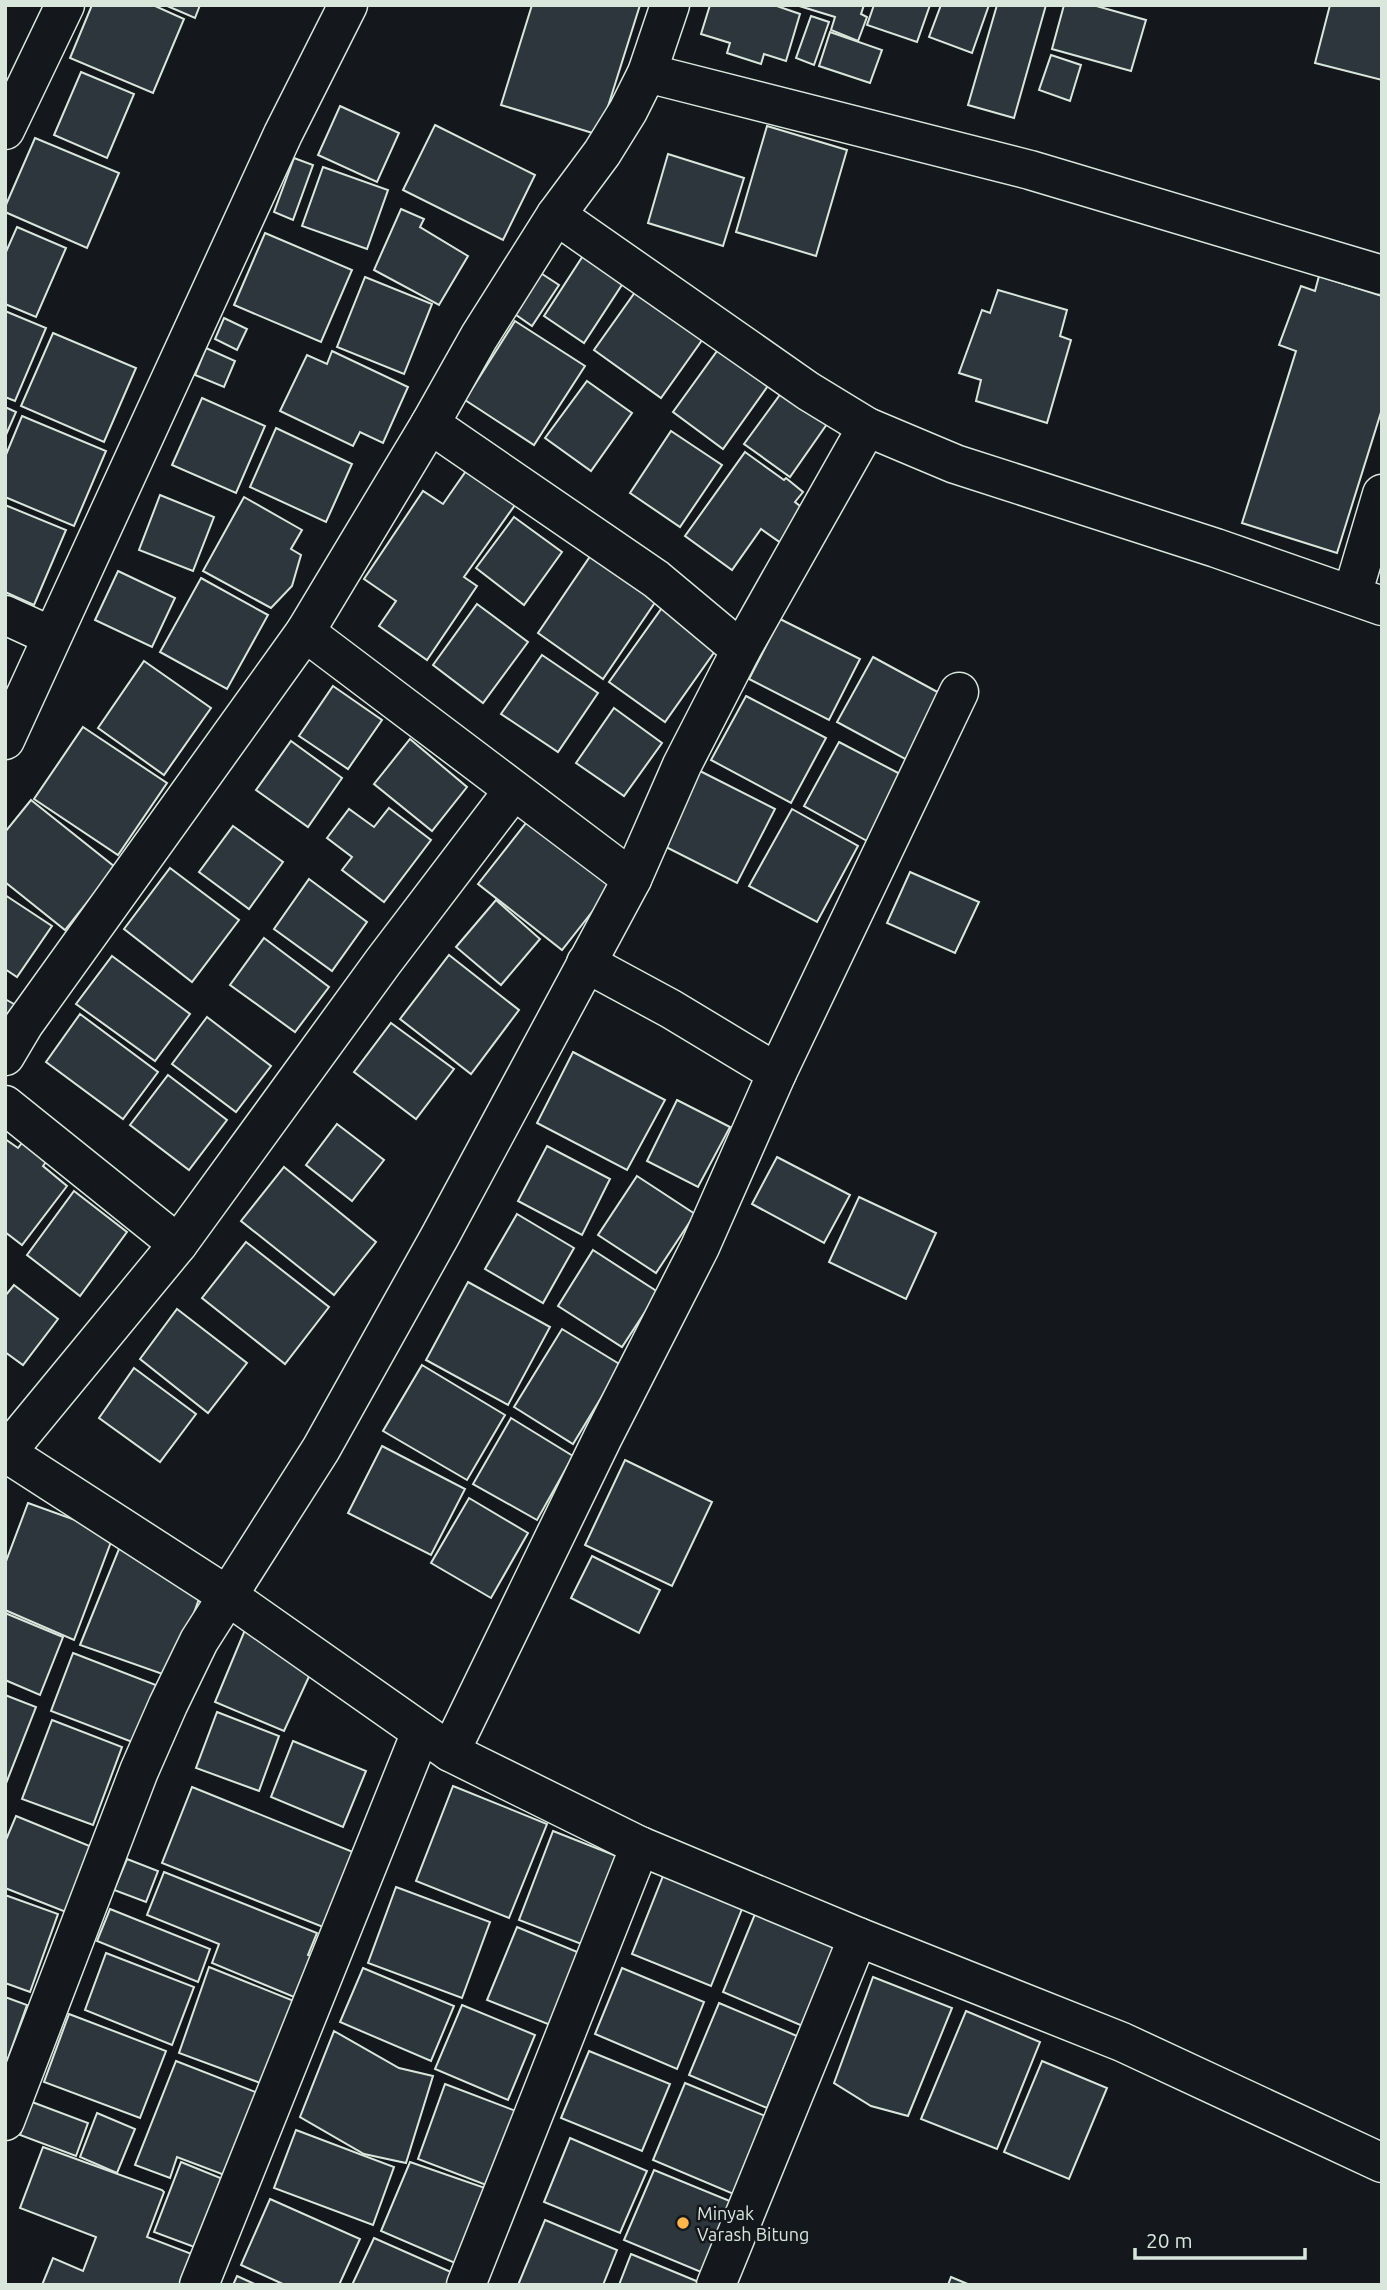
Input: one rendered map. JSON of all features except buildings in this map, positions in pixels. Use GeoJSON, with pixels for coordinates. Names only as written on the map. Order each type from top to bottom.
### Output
{"type":"FeatureCollection","features":[{"type":"Feature","properties":{"kind":"street"},"geometry":{"type":"LineString","coordinates":[[5,130],[65,5]]}},
{"type":"Feature","properties":{"kind":"street"},"geometry":{"type":"LineString","coordinates":[[5,740],[283,134],[348,5]]}},
{"type":"Feature","properties":{"kind":"street"},"geometry":{"type":"LineString","coordinates":[[5,1056],[32,1013],[305,632],[479,337],[556,215],[602,153],[628,111],[647,73],[670,5]]}},
{"type":"Feature","properties":{"kind":"street"},"geometry":{"type":"LineString","coordinates":[[647,73],[1030,170],[1382,275]]}},
{"type":"Feature","properties":{"kind":"street"},"geometry":{"type":"LineString","coordinates":[[556,215],[808,391],[867,427],[955,464],[1216,548],[1367,601],[1382,494]]}},
{"type":"Feature","properties":{"kind":"street"},"geometry":{"type":"LineString","coordinates":[[430,424],[656,579],[741,650]]}},
{"type":"Feature","properties":{"kind":"street"},"geometry":{"type":"LineString","coordinates":[[5,2121],[139,1771],[194,1652],[328,1437],[446,1224],[632,878],[682,765],[741,650],[867,427]]}},
{"type":"Feature","properties":{"kind":"street"},"geometry":{"type":"LineString","coordinates":[[5,615],[51,636]]}},
{"type":"Feature","properties":{"kind":"street"},"geometry":{"type":"LineString","coordinates":[[305,632],[632,878]]}},
{"type":"Feature","properties":{"kind":"street"},"geometry":{"type":"LineString","coordinates":[[199,2285],[436,1742],[603,1437],[700,1247],[777,1073],[959,692]]}},
{"type":"Feature","properties":{"kind":"street"},"geometry":{"type":"LineString","coordinates":[[513,791],[383,962],[177,1244],[5,1453],[228,1596],[436,1742],[640,1846],[858,1937],[1122,2042],[1382,2163]]}},
{"type":"Feature","properties":{"kind":"street"},"geometry":{"type":"LineString","coordinates":[[586,963],[671,1009],[777,1073]]}},
{"type":"Feature","properties":{"kind":"street"},"geometry":{"type":"LineString","coordinates":[[5,1105],[177,1244]]}},
{"type":"Feature","properties":{"kind":"street"},"geometry":{"type":"LineString","coordinates":[[466,2285],[640,1846]]}},
{"type":"Feature","properties":{"kind":"street"},"geometry":{"type":"LineString","coordinates":[[716,2285],[858,1937]]}},
{"type":"Feature","properties":{"kind":"place","name":"Minyak Varash Bitung"},"geometry":{"type":"Point","coordinates":[683,2223]}}]}
